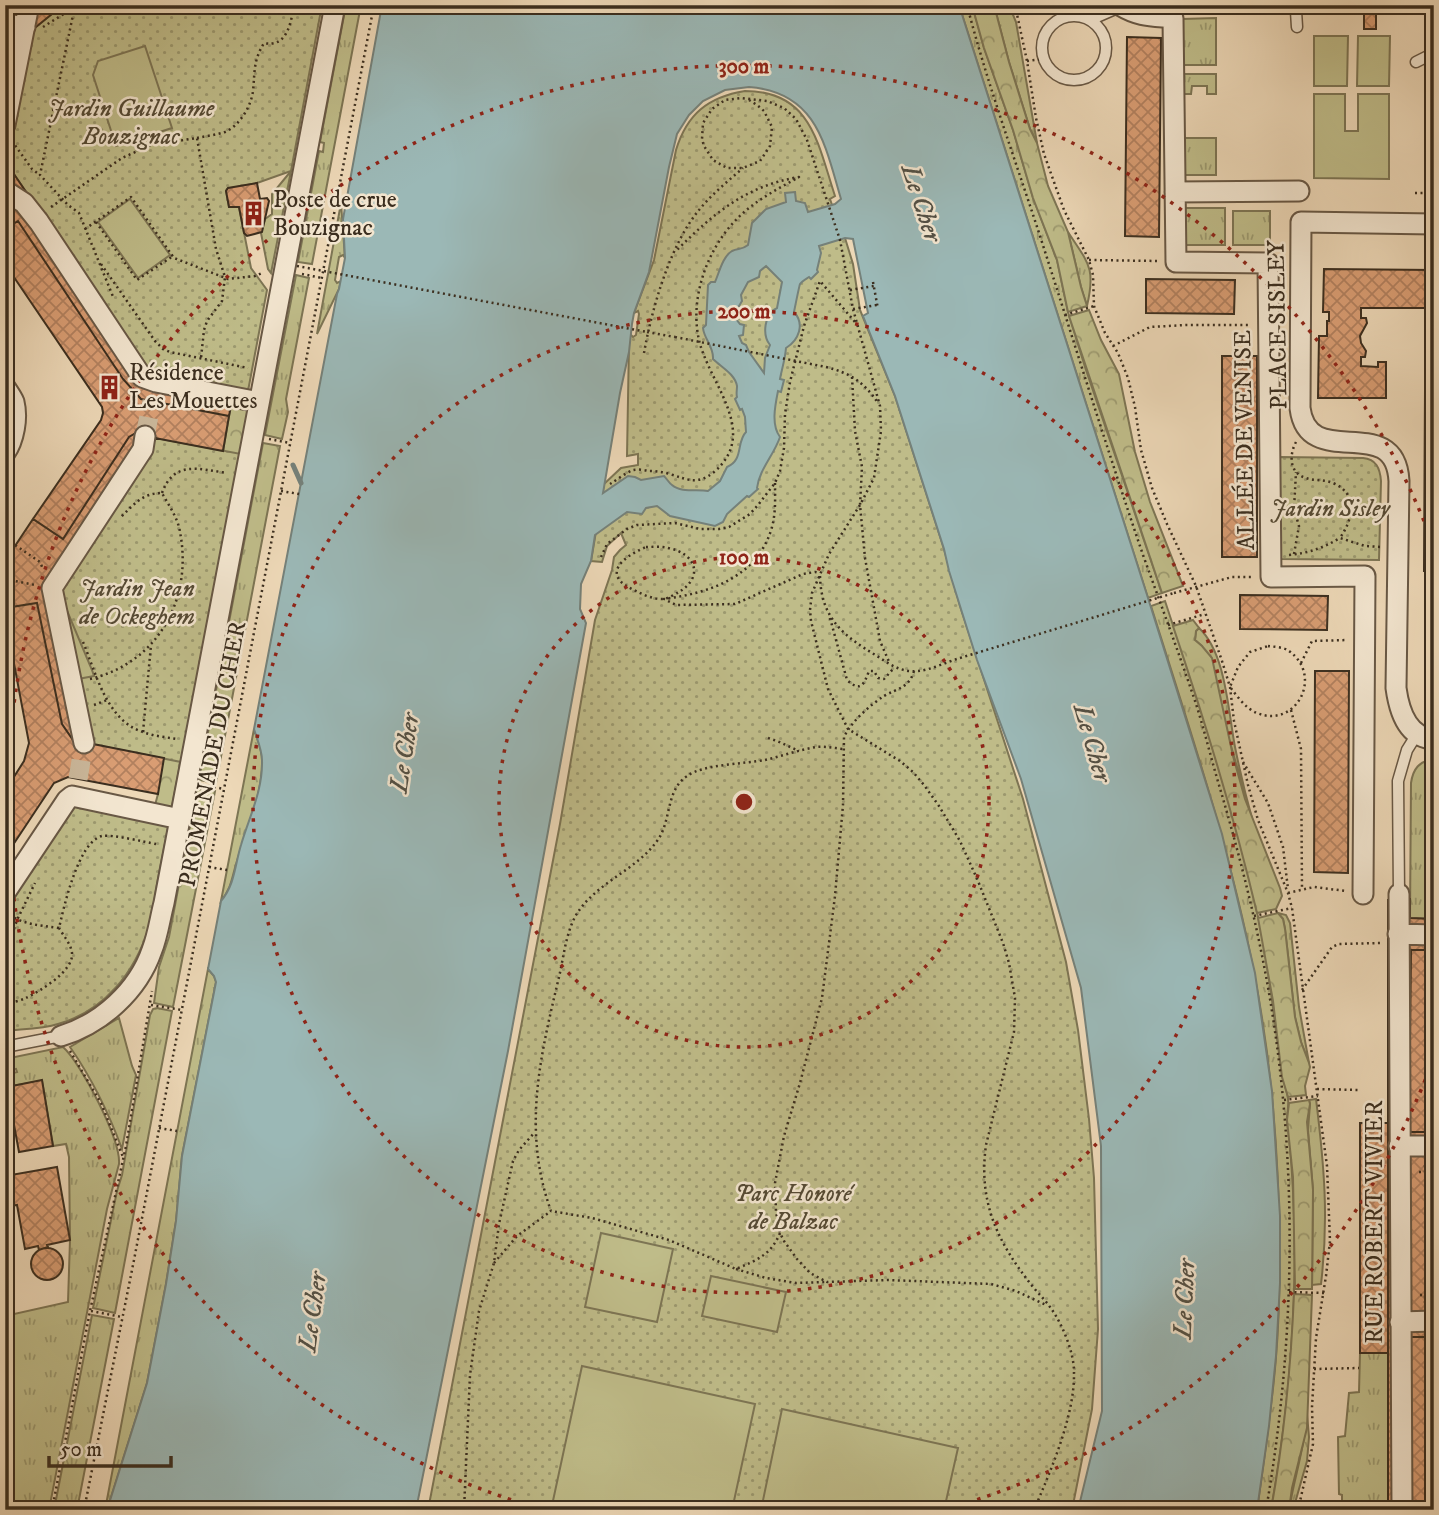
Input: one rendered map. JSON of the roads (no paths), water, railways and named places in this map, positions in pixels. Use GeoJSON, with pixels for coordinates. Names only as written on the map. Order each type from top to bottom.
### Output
{"type":"FeatureCollection","features":[{"type":"Feature","properties":{"kind":"street"},"geometry":{"type":"LineString","coordinates":[[5,125],[7,79],[15,26],[29,5]]}},
{"type":"Feature","properties":{"kind":"street"},"geometry":{"type":"LineString","coordinates":[[61,1036],[90,1024],[105,1014],[135,981],[153,949],[335,5]]}},
{"type":"Feature","properties":{"kind":"street"},"geometry":{"type":"LineString","coordinates":[[1124,6],[1141,16],[1173,18],[1174,192],[1299,191]]}},
{"type":"Feature","properties":{"kind":"street"},"geometry":{"type":"LineString","coordinates":[[5,189],[24,203],[39,222],[154,391],[259,402]]}},
{"type":"Feature","properties":{"kind":"street","name":"ALLÉE DE VENISE"},"geometry":{"type":"LineString","coordinates":[[1174,192],[1176,262],[1268,263],[1271,577],[1364,576],[1363,894]]}},
{"type":"Feature","properties":{"kind":"street","name":"PLACE SISLEY"},"geometry":{"type":"LineString","coordinates":[[1425,736],[1409,727],[1398,706],[1399,473],[1394,460],[1384,449],[1370,443],[1324,440],[1309,431],[1303,421],[1300,408],[1301,222],[1434,224]]}},
{"type":"Feature","properties":{"kind":"street"},"geometry":{"type":"LineString","coordinates":[[5,387],[14,401],[15,410],[12,438],[5,453]]}},
{"type":"Feature","properties":{"kind":"street"},"geometry":{"type":"LineString","coordinates":[[84,743],[52,588],[143,449],[145,436]]}},
{"type":"Feature","properties":{"kind":"street"},"geometry":{"type":"LineString","coordinates":[[5,893],[76,787],[180,819]]}},
{"type":"Feature","properties":{"kind":"street","name":"RUE ROBERT VIVIER"},"geometry":{"type":"LineString","coordinates":[[1399,894],[1402,1510]]}},
{"type":"Feature","properties":{"kind":"street"},"geometry":{"type":"LineString","coordinates":[[1398,939],[1434,935]]}},
{"type":"Feature","properties":{"kind":"street"},"geometry":{"type":"LineString","coordinates":[[1399,1146],[1434,1146]]}},
{"type":"Feature","properties":{"kind":"street"},"geometry":{"type":"LineString","coordinates":[[1400,1322],[1434,1321]]}},
{"type":"Feature","properties":{"kind":"lane"},"geometry":{"type":"LineString","coordinates":[[1291,5],[1296,11],[1297,27]]}},
{"type":"Feature","properties":{"kind":"lane"},"geometry":{"type":"LineString","coordinates":[[1090,20],[1103,34],[1106,43],[1106,53],[1098,70],[1082,80],[1072,81],[1055,75],[1043,59],[1041,47],[1045,34],[1053,23],[1071,16],[1090,20],[1124,6]]}},
{"type":"Feature","properties":{"kind":"lane"},"geometry":{"type":"LineString","coordinates":[[1416,62],[1434,53]]}},
{"type":"Feature","properties":{"kind":"lane","name":"RUE ROBERT VIVIER"},"geometry":{"type":"LineString","coordinates":[[1399,894],[1398,781],[1407,750],[1425,736]]}},
{"type":"Feature","properties":{"kind":"lane"},"geometry":{"type":"LineString","coordinates":[[5,1047],[61,1036]]}},
{"type":"Feature","properties":{"kind":"water","name":"Le Cher"},"geometry":{"type":"Polygon","coordinates":[[[382,5],[959,5],[1222,834],[1255,973],[1272,1091],[1280,1216],[1276,1356],[1257,1510],[1078,1510],[1102,1411],[1101,1146],[1081,988],[1021,779],[977,660],[895,396],[863,316],[868,313],[853,239],[845,238],[819,246],[821,253],[818,272],[800,284],[794,312],[799,322],[799,332],[786,348],[780,379],[784,380],[781,392],[778,391],[775,409],[775,427],[780,437],[761,475],[758,489],[727,514],[723,522],[715,526],[670,516],[657,506],[646,508],[642,514],[627,512],[595,535],[591,561],[581,584],[580,609],[586,623],[508,1051],[416,1510],[107,1510],[147,1383],[166,1284],[176,1221],[182,1156],[216,982],[208,969],[221,901],[232,881],[260,782],[262,756],[254,729],[345,258],[343,219],[382,5]],[[749,87],[725,90],[703,101],[689,115],[677,134],[649,272],[634,313],[603,493],[628,476],[641,480],[664,476],[680,489],[708,491],[720,481],[727,467],[736,460],[746,432],[745,417],[735,399],[736,382],[731,374],[713,359],[704,332],[708,285],[715,282],[729,253],[748,245],[752,223],[766,209],[786,202],[785,193],[795,192],[796,201],[805,203],[808,212],[835,204],[841,199],[823,141],[804,110],[790,99],[772,91],[749,87]],[[766,266],[760,271],[759,277],[748,282],[736,311],[736,319],[744,325],[743,335],[739,336],[742,343],[764,373],[765,358],[770,345],[766,336],[766,325],[769,315],[777,308],[782,282],[766,266]]]}},
{"type":"Feature","properties":{"kind":"waterway"},"geometry":{"type":"LineString","coordinates":[[293,465],[301,483]]}},
{"type":"Feature","properties":{"kind":"tunnel"},"geometry":{"type":"LineString","coordinates":[[145,436],[152,401]]}},
{"type":"Feature","properties":{"kind":"tunnel"},"geometry":{"type":"LineString","coordinates":[[78,779],[84,743]]}},
{"type":"Feature","properties":{"kind":"place","name":"Poste de crue Bouzignac"},"geometry":{"type":"Point","coordinates":[253,214]}},
{"type":"Feature","properties":{"kind":"place","name":"Résidence Les Mouettes"},"geometry":{"type":"Point","coordinates":[109,387]}},
{"type":"Feature","properties":{"kind":"park label","name":"Jardin Guillaume Bouzignac"},"geometry":{"type":"Point","coordinates":[131,123]}},
{"type":"Feature","properties":{"kind":"park label","name":"Jardin Sisley"},"geometry":{"type":"Point","coordinates":[1330,509]}},
{"type":"Feature","properties":{"kind":"park label","name":"Jardin Jean de Ockeghem"},"geometry":{"type":"Point","coordinates":[137,603]}},
{"type":"Feature","properties":{"kind":"park label","name":"Parc Honoré de Balzac"},"geometry":{"type":"Point","coordinates":[793,1208]}}]}
